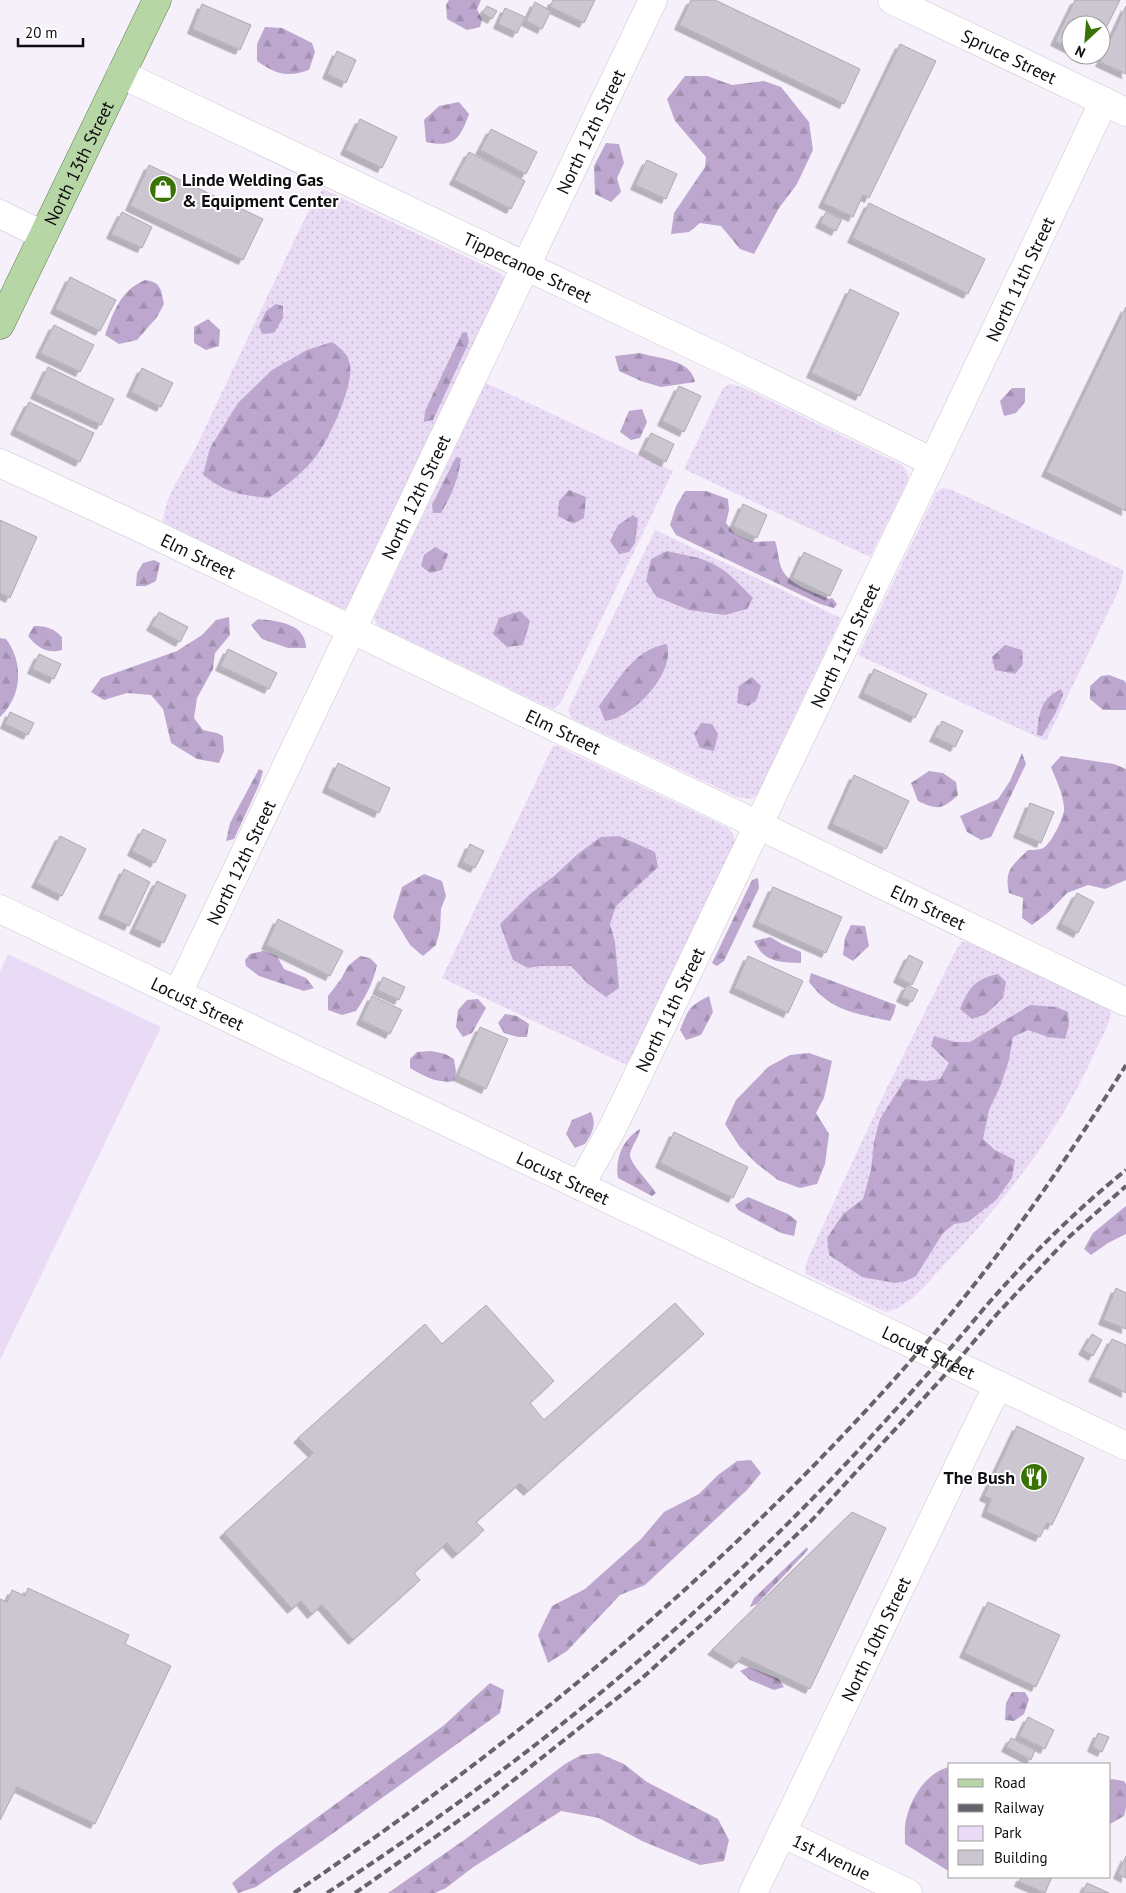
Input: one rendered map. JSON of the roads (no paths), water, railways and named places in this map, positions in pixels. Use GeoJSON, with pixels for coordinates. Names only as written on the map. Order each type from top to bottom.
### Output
{"type":"FeatureCollection","features":[{"type":"Feature","properties":{"kind":"main road","name":"North 13th Street"},"geometry":{"type":"LineString","coordinates":[[0,325],[157,0]]}},
{"type":"Feature","properties":{"kind":"street","name":"North 12th Street"},"geometry":{"type":"LineString","coordinates":[[178,994],[524,266],[653,0]]}},
{"type":"Feature","properties":{"kind":"street","name":"Spruce Street"},"geometry":{"type":"LineString","coordinates":[[892,0],[1115,106]]}},
{"type":"Feature","properties":{"kind":"street","name":"Tippecanoe Street"},"geometry":{"type":"LineString","coordinates":[[121,74],[730,363],[933,462]]}},
{"type":"Feature","properties":{"kind":"street","name":"North 11th Street"},"geometry":{"type":"LineString","coordinates":[[580,1186],[613,1127],[933,462],[1115,106]]}},
{"type":"Feature","properties":{"kind":"street"},"geometry":{"type":"LineString","coordinates":[[0,214],[43,235]]}},
{"type":"Feature","properties":{"kind":"street","name":"Elm Street"},"geometry":{"type":"LineString","coordinates":[[0,463],[758,824],[1126,1002]]}},
{"type":"Feature","properties":{"kind":"street","name":"Locust Street"},"geometry":{"type":"LineString","coordinates":[[0,909],[1126,1446]]}},
{"type":"Feature","properties":{"kind":"street","name":"North 10th Street"},"geometry":{"type":"LineString","coordinates":[[753,1893],[999,1385]]}},
{"type":"Feature","properties":{"kind":"street","name":"1st Avenue"},"geometry":{"type":"LineString","coordinates":[[782,1833],[908,1893]]}},
{"type":"Feature","properties":{"kind":"railway"},"geometry":{"type":"LineString","coordinates":[[294,1893],[380,1834],[546,1708],[626,1642],[703,1573],[778,1501],[851,1427],[921,1349],[977,1281],[1079,1139],[1126,1065]]}},
{"type":"Feature","properties":{"kind":"railway"},"geometry":{"type":"LineString","coordinates":[[327,1893],[457,1804],[520,1757],[642,1658],[701,1606],[759,1552],[847,1463],[1036,1252],[1089,1201],[1126,1170]]}},
{"type":"Feature","properties":{"kind":"railway"},"geometry":{"type":"LineString","coordinates":[[355,1893],[491,1798],[640,1680],[723,1605],[812,1520],[955,1364],[997,1314],[1069,1237],[1126,1186]]}},
{"type":"Feature","properties":{"kind":"place","name":"Linde Welding Gas & Equipment Center"},"geometry":{"type":"Point","coordinates":[163,189]}},
{"type":"Feature","properties":{"kind":"place","name":"The Bush"},"geometry":{"type":"Point","coordinates":[1034,1477]}}]}
